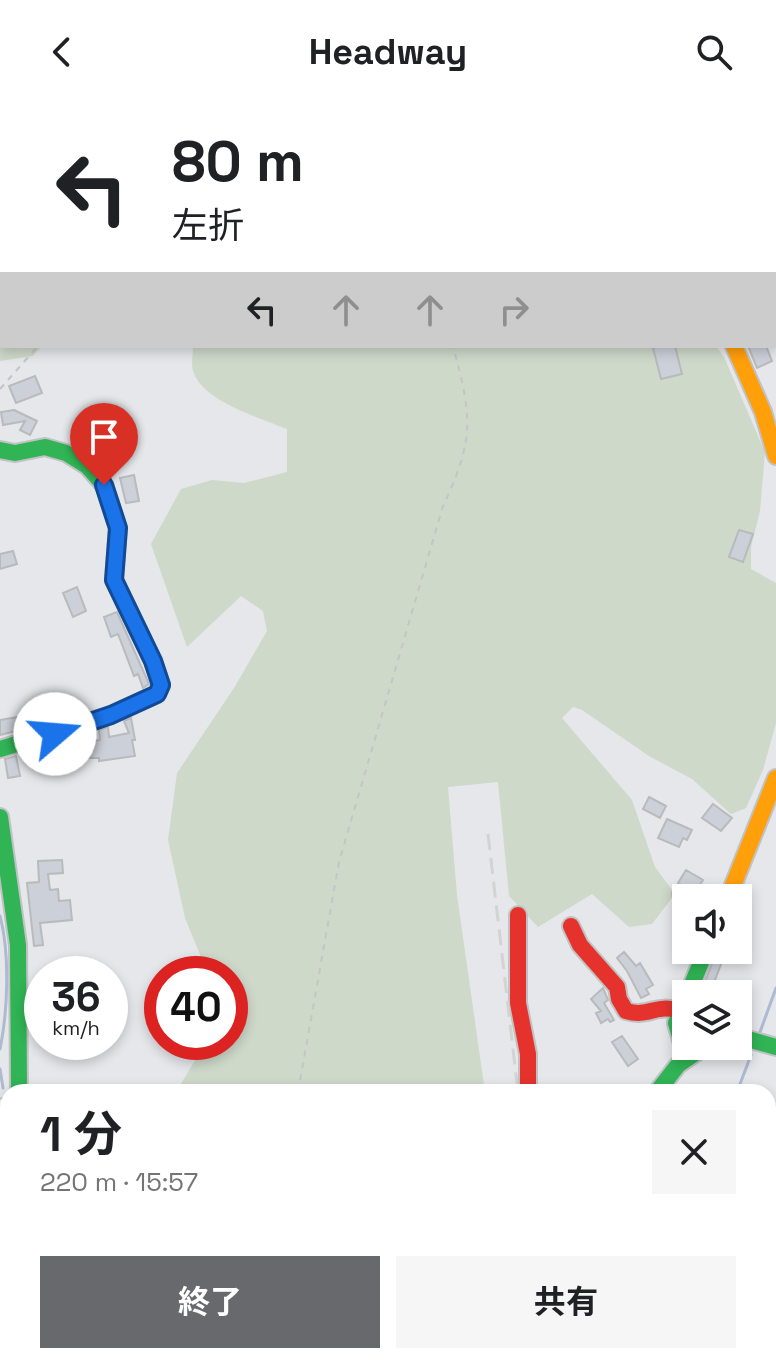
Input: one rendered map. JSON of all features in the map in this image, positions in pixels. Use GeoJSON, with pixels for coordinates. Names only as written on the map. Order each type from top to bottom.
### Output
{"type":"FeatureCollection","features":[{"type":"Feature","properties":{"kind":"street"},"geometry":{"type":"LineString","coordinates":[[735,348],[763,412],[776,456]]}},
{"type":"Feature","properties":{"kind":"street"},"geometry":{"type":"LineString","coordinates":[[0,450],[15,453],[45,447],[66,453],[87,466],[104,485],[118,528],[114,580],[153,661],[161,685],[157,694],[111,715],[0,749]]}},
{"type":"Feature","properties":{"kind":"street"},"geometry":{"type":"LineString","coordinates":[[734,884],[776,778]]}},
{"type":"Feature","properties":{"kind":"street"},"geometry":{"type":"LineString","coordinates":[[0,817],[18,945],[19,1084]]}},
{"type":"Feature","properties":{"kind":"street"},"geometry":{"type":"LineString","coordinates":[[518,915],[518,1003],[528,1054],[528,1084]]}},
{"type":"Feature","properties":{"kind":"street"},"geometry":{"type":"LineString","coordinates":[[571,926],[580,945],[617,987],[626,1011],[639,1015],[672,1004]]}},
{"type":"Feature","properties":{"kind":"street"},"geometry":{"type":"LineString","coordinates":[[752,1040],[776,1047]]}},
{"type":"Feature","properties":{"kind":"street"},"geometry":{"type":"LineString","coordinates":[[662,1084],[683,1060]]}},
{"type":"Feature","properties":{"kind":"path"},"geometry":{"type":"LineString","coordinates":[[0,389],[36,348]]}},
{"type":"Feature","properties":{"kind":"path"},"geometry":{"type":"LineString","coordinates":[[299,1084],[339,862],[443,506],[466,450],[469,429],[453,348]]}},
{"type":"Feature","properties":{"kind":"green space"},"geometry":{"type":"Polygon","coordinates":[[[0,348],[40,348],[33,356],[0,361],[0,348]]]}},
{"type":"Feature","properties":{"kind":"green space"},"geometry":{"type":"Polygon","coordinates":[[[193,348],[717,348],[765,452],[760,511],[751,547],[751,569],[776,583],[776,723],[763,770],[746,808],[731,814],[692,779],[649,756],[582,710],[573,707],[562,718],[632,800],[655,867],[672,890],[672,898],[652,924],[629,927],[592,894],[538,927],[509,896],[498,782],[448,787],[457,895],[484,1084],[181,1084],[195,1060],[248,1060],[248,956],[201,956],[185,918],[168,840],[177,773],[234,688],[267,631],[263,611],[241,596],[187,647],[151,544],[181,489],[212,480],[244,483],[287,472],[287,429],[220,400],[199,382],[193,371],[193,348]]]}},
{"type":"Feature","properties":{"kind":"building"},"geometry":{"type":"Polygon","coordinates":[[[653,348],[676,348],[682,374],[661,379],[653,348]]]}},
{"type":"Feature","properties":{"kind":"building"},"geometry":{"type":"Polygon","coordinates":[[[749,348],[767,348],[772,361],[757,368],[749,348]]]}},
{"type":"Feature","properties":{"kind":"building"},"geometry":{"type":"Polygon","coordinates":[[[35,376],[42,393],[16,403],[9,386],[35,376]]]}},
{"type":"Feature","properties":{"kind":"building"},"geometry":{"type":"Polygon","coordinates":[[[14,410],[37,421],[30,435],[20,430],[25,421],[3,425],[1,412],[14,410]]]}},
{"type":"Feature","properties":{"kind":"building"},"geometry":{"type":"Polygon","coordinates":[[[134,475],[139,501],[126,503],[120,478],[134,475]]]}},
{"type":"Feature","properties":{"kind":"building"},"geometry":{"type":"Polygon","coordinates":[[[739,530],[753,534],[743,562],[729,557],[739,530]]]}},
{"type":"Feature","properties":{"kind":"building"},"geometry":{"type":"Polygon","coordinates":[[[13,551],[17,564],[0,569],[0,554],[13,551]]]}},
{"type":"Feature","properties":{"kind":"building"},"geometry":{"type":"Polygon","coordinates":[[[77,587],[86,611],[73,617],[63,593],[77,587]]]}},
{"type":"Feature","properties":{"kind":"building"},"geometry":{"type":"Polygon","coordinates":[[[117,612],[149,684],[143,688],[138,674],[134,676],[118,634],[111,637],[104,617],[117,612]]]}},
{"type":"Feature","properties":{"kind":"building"},"geometry":{"type":"Polygon","coordinates":[[[24,716],[25,723],[40,721],[40,725],[0,735],[0,720],[24,716]]]}},
{"type":"Feature","properties":{"kind":"building"},"geometry":{"type":"Polygon","coordinates":[[[131,718],[135,756],[64,762],[62,746],[75,744],[74,738],[82,735],[83,742],[100,740],[99,730],[108,727],[109,737],[129,733],[124,721],[131,718]]]}},
{"type":"Feature","properties":{"kind":"building"},"geometry":{"type":"Polygon","coordinates":[[[16,756],[20,776],[8,778],[5,759],[16,756]]]}},
{"type":"Feature","properties":{"kind":"building"},"geometry":{"type":"Polygon","coordinates":[[[649,797],[666,806],[660,818],[643,809],[649,797]]]}},
{"type":"Feature","properties":{"kind":"building"},"geometry":{"type":"Polygon","coordinates":[[[713,804],[732,818],[721,831],[702,818],[713,804]]]}},
{"type":"Feature","properties":{"kind":"building"},"geometry":{"type":"Polygon","coordinates":[[[667,819],[692,830],[679,847],[658,838],[667,819]]]}},
{"type":"Feature","properties":{"kind":"building"},"geometry":{"type":"Polygon","coordinates":[[[62,860],[63,873],[48,874],[50,890],[58,889],[59,901],[70,900],[72,920],[40,923],[43,945],[34,946],[27,883],[39,882],[38,861],[62,860]]]}},
{"type":"Feature","properties":{"kind":"building"},"geometry":{"type":"Polygon","coordinates":[[[686,870],[703,880],[700,884],[678,883],[686,870]]]}},
{"type":"Feature","properties":{"kind":"building"},"geometry":{"type":"Polygon","coordinates":[[[624,952],[636,966],[640,963],[653,985],[646,989],[649,994],[641,998],[617,958],[624,952]]]}},
{"type":"Feature","properties":{"kind":"building"},"geometry":{"type":"Polygon","coordinates":[[[712,964],[721,964],[715,980],[706,980],[712,964]]]}},
{"type":"Feature","properties":{"kind":"building"},"geometry":{"type":"Polygon","coordinates":[[[603,988],[608,1000],[604,1003],[614,1020],[601,1023],[596,1013],[601,1011],[591,999],[603,988]]]}},
{"type":"Feature","properties":{"kind":"building"},"geometry":{"type":"Polygon","coordinates":[[[622,1036],[638,1059],[628,1066],[612,1042],[622,1036]]]}},
{"type":"Feature","properties":{"kind":"waterway"},"geometry":{"type":"LineString","coordinates":[[0,916],[7,982],[0,1049]]}},
{"type":"Feature","properties":{"kind":"waterway"},"geometry":{"type":"LineString","coordinates":[[760,1032],[776,988]]}},
{"type":"Feature","properties":{"kind":"waterway"},"geometry":{"type":"LineString","coordinates":[[740,1084],[749,1060]]}},
{"type":"Feature","properties":{"kind":"waterway"},"geometry":{"type":"LineString","coordinates":[[0,1069],[2,1084]]}},
{"type":"Feature","properties":{"kind":"railway"},"geometry":{"type":"LineString","coordinates":[[488,834],[517,1084]]}},
{"type":"Feature","properties":{"kind":"traffic: fast"},"geometry":{"type":"LineString","coordinates":[[0,450],[15,453],[45,447],[66,453],[87,466],[104,485],[118,528],[114,580],[153,661],[161,685],[157,694],[111,715],[0,749]]}},
{"type":"Feature","properties":{"kind":"traffic: fast"},"geometry":{"type":"LineString","coordinates":[[0,817],[18,945],[19,1084]]}},
{"type":"Feature","properties":{"kind":"traffic: fast"},"geometry":{"type":"LineString","coordinates":[[694,980],[700,964]]}},
{"type":"Feature","properties":{"kind":"traffic: fast"},"geometry":{"type":"LineString","coordinates":[[752,1040],[776,1047]]}},
{"type":"Feature","properties":{"kind":"traffic: fast"},"geometry":{"type":"LineString","coordinates":[[663,1084],[685,1060]]}},
{"type":"Feature","properties":{"kind":"traffic: slow"},"geometry":{"type":"LineString","coordinates":[[735,348],[763,412],[776,456]]}},
{"type":"Feature","properties":{"kind":"traffic: slow"},"geometry":{"type":"LineString","coordinates":[[734,884],[776,778]]}},
{"type":"Feature","properties":{"kind":"traffic: jam"},"geometry":{"type":"LineString","coordinates":[[518,915],[518,1003],[528,1054],[528,1084]]}},
{"type":"Feature","properties":{"kind":"traffic: jam"},"geometry":{"type":"LineString","coordinates":[[571,926],[580,945],[617,987],[626,1011],[641,1013],[672,1009]]}},
{"type":"Feature","properties":{"kind":"route"},"geometry":{"type":"LineString","coordinates":[[55,734],[111,715],[157,694],[161,685],[153,661],[114,580],[118,528],[104,485]]}}]}
